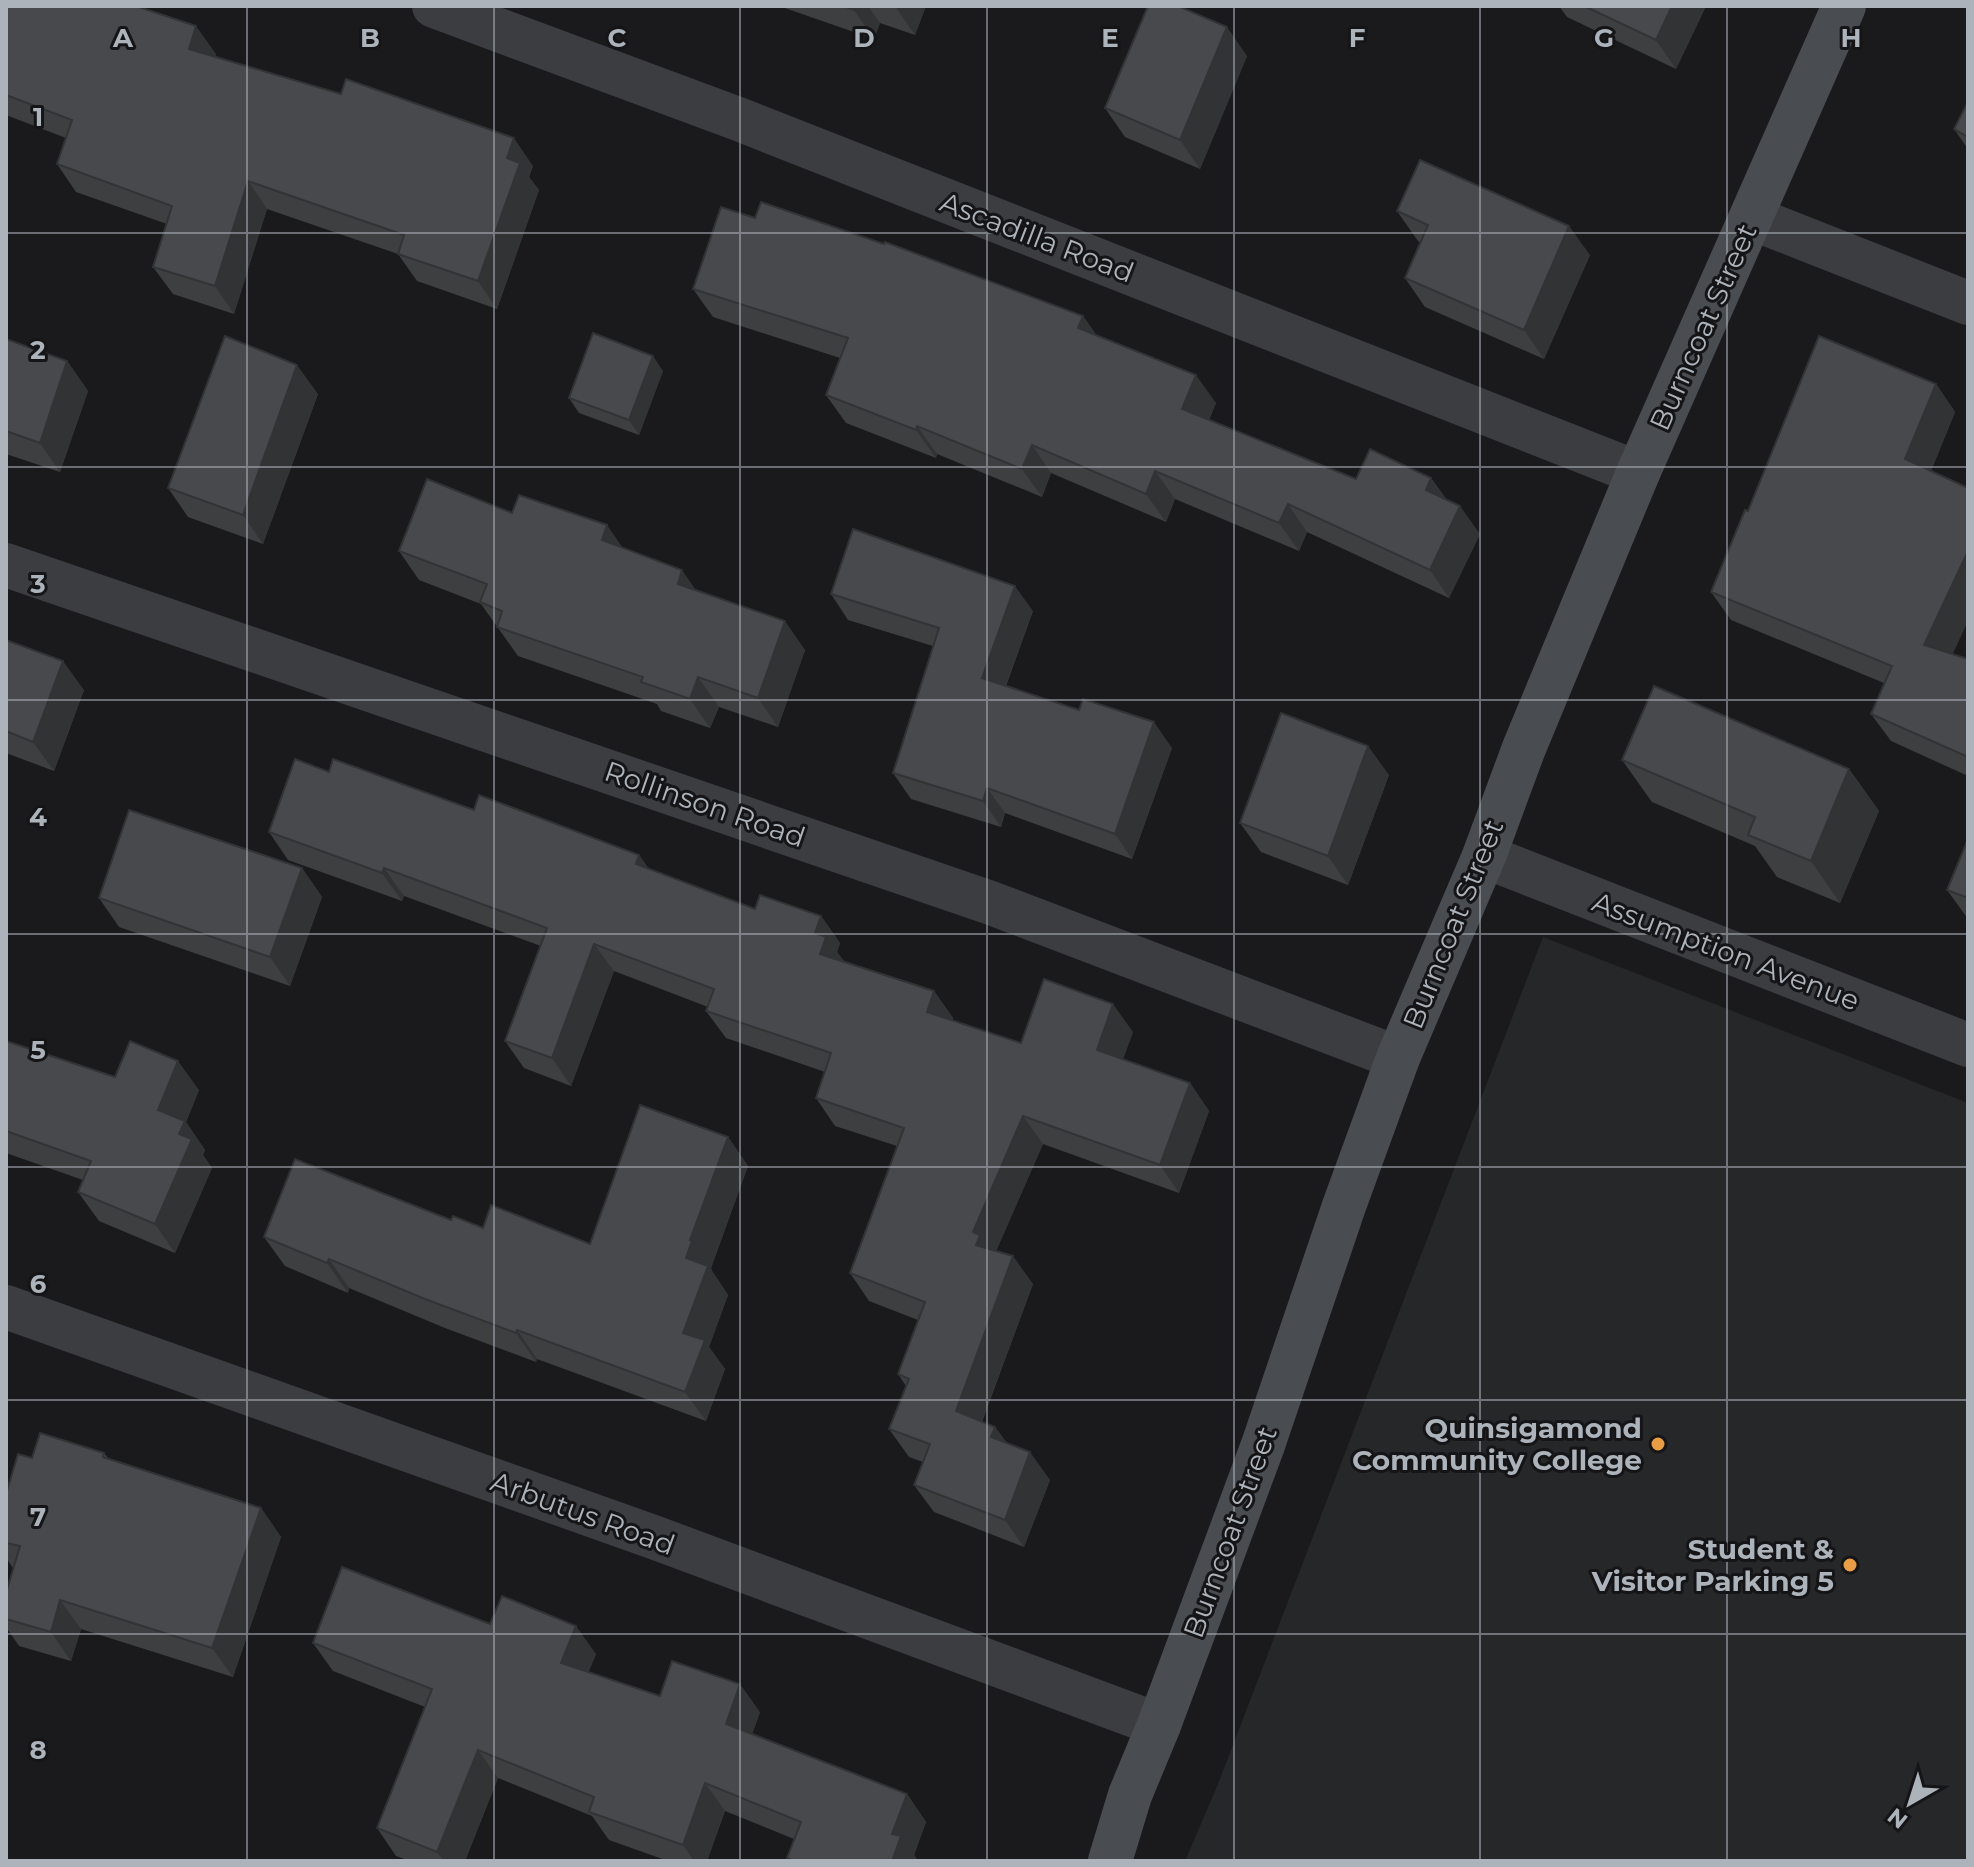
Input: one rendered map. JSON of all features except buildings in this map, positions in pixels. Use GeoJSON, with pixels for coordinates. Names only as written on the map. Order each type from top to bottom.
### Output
{"type":"FeatureCollection","features":[{"type":"Feature","properties":{"kind":"main road","name":"Burncoat Street"},"geometry":{"type":"LineString","coordinates":[[1110,1861],[1130,1795],[1263,1445],[1398,1058],[1484,856],[1524,748],[1638,473],[1844,6]]}},
{"type":"Feature","properties":{"kind":"street","name":"Ascadilla Road"},"geometry":{"type":"LineString","coordinates":[[434,6],[741,120],[1638,473]]}},
{"type":"Feature","properties":{"kind":"street"},"geometry":{"type":"LineString","coordinates":[[1752,218],[1968,303]]}},
{"type":"Feature","properties":{"kind":"street","name":"Rollinson Road"},"geometry":{"type":"LineString","coordinates":[[6,565],[991,903],[1398,1058]]}},
{"type":"Feature","properties":{"kind":"street","name":"Assumption Avenue"},"geometry":{"type":"LineString","coordinates":[[1484,856],[1968,1045]]}},
{"type":"Feature","properties":{"kind":"street","name":"Arbutus Road"},"geometry":{"type":"LineString","coordinates":[[6,1307],[656,1538],[1159,1725]]}},
{"type":"Feature","properties":{"kind":"shaded area","name":"Quinsigamond Community College"},"geometry":{"type":"Polygon","coordinates":[[[1543,937],[1968,1103],[1968,1861],[1185,1861],[1218,1784],[1543,937]]]}},
{"type":"Feature","properties":{"kind":"place","name":"Quinsigamond Community College"},"geometry":{"type":"Point","coordinates":[1658,1444]}},
{"type":"Feature","properties":{"kind":"place","name":"Student & Visitor Parking 5"},"geometry":{"type":"Point","coordinates":[1850,1565]}}]}
